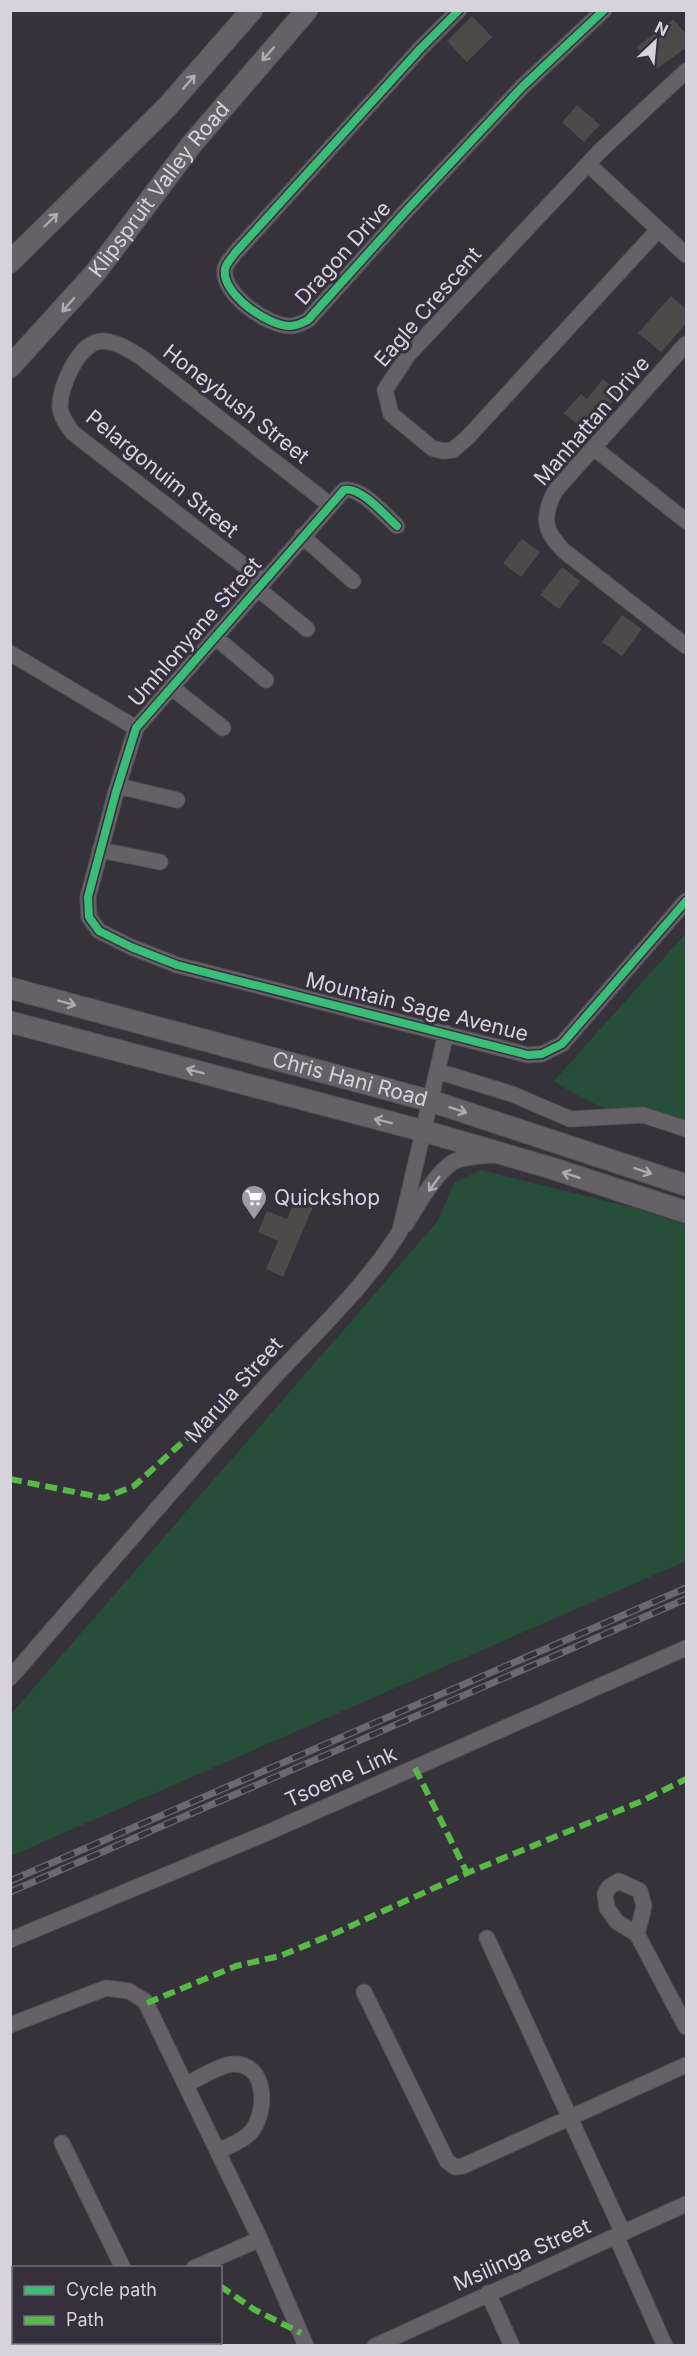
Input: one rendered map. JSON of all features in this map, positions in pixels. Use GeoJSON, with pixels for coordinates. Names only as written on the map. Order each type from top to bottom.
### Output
{"type":"FeatureCollection","features":[{"type":"Feature","properties":{"kind":"main road","name":"Klipspruit Valley Road"},"geometry":{"type":"LineString","coordinates":[[10,262],[167,107],[252,10]]}},
{"type":"Feature","properties":{"kind":"main road","name":"Klipspruit Valley Road"},"geometry":{"type":"LineString","coordinates":[[10,367],[95,273],[192,144],[308,10]]}},
{"type":"Feature","properties":{"kind":"main road","name":"Chris Hani Road"},"geometry":{"type":"LineString","coordinates":[[10,988],[430,1101],[687,1185]]}},
{"type":"Feature","properties":{"kind":"main road","name":"Chris Hani Road"},"geometry":{"type":"LineString","coordinates":[[10,1022],[424,1131],[687,1212]]}},
{"type":"Feature","properties":{"kind":"street","name":"Dragon Drive"},"geometry":{"type":"LineString","coordinates":[[459,10],[343,134],[225,266],[227,284],[239,300],[273,322],[283,325],[292,326],[308,320],[522,87],[604,10]]}},
{"type":"Feature","properties":{"kind":"street","name":"Eagle Crescent"},"geometry":{"type":"LineString","coordinates":[[658,230],[453,450],[443,451],[432,448],[391,414],[385,390],[408,355],[588,164],[687,71]]}},
{"type":"Feature","properties":{"kind":"street"},"geometry":{"type":"LineString","coordinates":[[588,164],[687,255]]}},
{"type":"Feature","properties":{"kind":"street","name":"Pelargonuim Street"},"geometry":{"type":"LineString","coordinates":[[112,342],[101,341],[90,344],[65,380],[60,410],[65,421],[73,433],[260,585]]}},
{"type":"Feature","properties":{"kind":"street","name":"Honeybush Street"},"geometry":{"type":"LineString","coordinates":[[112,342],[141,357],[330,505]]}},
{"type":"Feature","properties":{"kind":"street","name":"Manhattan Drive"},"geometry":{"type":"LineString","coordinates":[[687,344],[555,491],[547,507],[546,519],[551,538],[564,551],[687,646]]}},
{"type":"Feature","properties":{"kind":"street"},"geometry":{"type":"LineString","coordinates":[[594,448],[687,521]]}},
{"type":"Feature","properties":{"kind":"street","name":"Umhlonyane Street"},"geometry":{"type":"LineString","coordinates":[[89,917],[88,897],[136,728],[344,490],[350,488],[358,492],[397,526]]}},
{"type":"Feature","properties":{"kind":"street"},"geometry":{"type":"LineString","coordinates":[[302,536],[353,581]]}},
{"type":"Feature","properties":{"kind":"street","name":"Umhlonyane Street"},"geometry":{"type":"LineString","coordinates":[[260,585],[307,628]]}},
{"type":"Feature","properties":{"kind":"street","name":"Umhlonyane Street"},"geometry":{"type":"LineString","coordinates":[[215,637],[267,680]]}},
{"type":"Feature","properties":{"kind":"street"},"geometry":{"type":"LineString","coordinates":[[10,653],[136,728]]}},
{"type":"Feature","properties":{"kind":"street","name":"Umhlonyane Street"},"geometry":{"type":"LineString","coordinates":[[171,687],[223,728]]}},
{"type":"Feature","properties":{"kind":"street"},"geometry":{"type":"LineString","coordinates":[[118,786],[177,800]]}},
{"type":"Feature","properties":{"kind":"street"},"geometry":{"type":"LineString","coordinates":[[100,850],[160,862]]}},
{"type":"Feature","properties":{"kind":"street","name":"Mountain Sage Avenue"},"geometry":{"type":"LineString","coordinates":[[89,917],[106,936],[177,965],[528,1055],[552,1051],[561,1044],[687,901]]}},
{"type":"Feature","properties":{"kind":"street","name":"Mountain Sage Avenue"},"geometry":{"type":"LineString","coordinates":[[430,1101],[446,1033]]}},
{"type":"Feature","properties":{"kind":"street"},"geometry":{"type":"LineString","coordinates":[[437,1071],[512,1094],[570,1119],[643,1115],[687,1129]]}},
{"type":"Feature","properties":{"kind":"street","name":"Marula Street"},"geometry":{"type":"LineString","coordinates":[[10,1678],[213,1444],[390,1249],[400,1231],[430,1101]]}},
{"type":"Feature","properties":{"kind":"street"},"geometry":{"type":"LineString","coordinates":[[400,1231],[444,1169],[469,1157],[502,1154]]}},
{"type":"Feature","properties":{"kind":"street","name":"Tsoene Link"},"geometry":{"type":"LineString","coordinates":[[10,1940],[269,1832],[687,1648]]}},
{"type":"Feature","properties":{"kind":"street"},"geometry":{"type":"LineString","coordinates":[[637,1934],[687,2027]]}},
{"type":"Feature","properties":{"kind":"street"},"geometry":{"type":"LineString","coordinates":[[487,1938],[570,2117],[665,2346]]}},
{"type":"Feature","properties":{"kind":"street"},"geometry":{"type":"LineString","coordinates":[[10,2025],[98,1990],[129,1991],[139,1995],[149,2005],[260,2239],[306,2346]]}},
{"type":"Feature","properties":{"kind":"street"},"geometry":{"type":"LineString","coordinates":[[364,1992],[450,2165],[463,2166],[687,2066]]}},
{"type":"Feature","properties":{"kind":"street"},"geometry":{"type":"LineString","coordinates":[[187,2084],[231,2064],[249,2068],[257,2077],[262,2097],[258,2121],[246,2137],[219,2151]]}},
{"type":"Feature","properties":{"kind":"street"},"geometry":{"type":"LineString","coordinates":[[62,2143],[122,2266]]}},
{"type":"Feature","properties":{"kind":"street","name":"Msilinga Street"},"geometry":{"type":"LineString","coordinates":[[375,2346],[687,2204]]}},
{"type":"Feature","properties":{"kind":"street"},"geometry":{"type":"LineString","coordinates":[[199,2266],[260,2239]]}},
{"type":"Feature","properties":{"kind":"street"},"geometry":{"type":"LineString","coordinates":[[488,2293],[512,2346]]}},
{"type":"Feature","properties":{"kind":"green space"},"geometry":{"type":"Polygon","coordinates":[[[686,933],[686,1137],[601,1107],[554,1081],[686,933]]]}},
{"type":"Feature","properties":{"kind":"green space"},"geometry":{"type":"Polygon","coordinates":[[[481,1170],[635,1208],[686,1225],[686,1561],[11,1856],[11,1714],[437,1222],[454,1183],[481,1170]]]}},
{"type":"Feature","properties":{"kind":"building"},"geometry":{"type":"Polygon","coordinates":[[[472,16],[492,37],[467,62],[447,41],[472,16]]]}},
{"type":"Feature","properties":{"kind":"building"},"geometry":{"type":"Polygon","coordinates":[[[673,19],[687,35],[687,47],[655,70],[637,47],[673,19]]]}},
{"type":"Feature","properties":{"kind":"building"},"geometry":{"type":"Polygon","coordinates":[[[577,105],[600,125],[584,142],[562,122],[577,105]]]}},
{"type":"Feature","properties":{"kind":"building"},"geometry":{"type":"Polygon","coordinates":[[[671,296],[687,310],[687,322],[661,352],[638,333],[671,296]]]}},
{"type":"Feature","properties":{"kind":"building"},"geometry":{"type":"Polygon","coordinates":[[[603,379],[620,393],[590,435],[564,413],[581,394],[587,399],[603,379]]]}},
{"type":"Feature","properties":{"kind":"building"},"geometry":{"type":"Polygon","coordinates":[[[522,539],[540,552],[521,577],[503,563],[522,539]]]}},
{"type":"Feature","properties":{"kind":"building"},"geometry":{"type":"Polygon","coordinates":[[[562,567],[580,581],[559,609],[540,595],[562,567]]]}},
{"type":"Feature","properties":{"kind":"building"},"geometry":{"type":"Polygon","coordinates":[[[622,615],[642,629],[622,656],[602,642],[622,615]]]}},
{"type":"Feature","properties":{"kind":"building"},"geometry":{"type":"Polygon","coordinates":[[[297,1194],[315,1202],[283,1277],[266,1269],[278,1241],[258,1232],[267,1211],[287,1219],[297,1194]]]}},
{"type":"Feature","properties":{"kind":"railway"},"geometry":{"type":"LineString","coordinates":[[10,1881],[686,1588]]}},
{"type":"Feature","properties":{"kind":"railway"},"geometry":{"type":"LineString","coordinates":[[10,1892],[686,1599]]}},
{"type":"Feature","properties":{"kind":"marked path"},"geometry":{"type":"LineString","coordinates":[[10,1479],[104,1498],[134,1486],[196,1430]]}},
{"type":"Feature","properties":{"kind":"marked path"},"geometry":{"type":"LineString","coordinates":[[415,1768],[467,1873]]}},
{"type":"Feature","properties":{"kind":"marked path"},"geometry":{"type":"LineString","coordinates":[[147,2003],[236,1966],[280,1956],[331,1935],[467,1873],[642,1801],[686,1779]]}},
{"type":"Feature","properties":{"kind":"marked path"},"geometry":{"type":"LineString","coordinates":[[222,2287],[255,2310],[301,2333]]}},
{"type":"Feature","properties":{"kind":"marked path"},"geometry":{"type":"LineString","coordinates":[[14,2344],[18,2346]]}},
{"type":"Feature","properties":{"kind":"cycle path"},"geometry":{"type":"LineString","coordinates":[[459,10],[420,49],[228,263],[225,269],[230,288],[238,298],[259,315],[281,325],[290,326],[308,320],[522,87],[604,10]]}},
{"type":"Feature","properties":{"kind":"cycle path"},"geometry":{"type":"LineString","coordinates":[[397,526],[365,497],[357,492],[344,490],[136,728],[88,897],[89,917],[99,931],[131,947],[177,965],[528,1055],[542,1054],[562,1044],[686,901]]}},
{"type":"Feature","properties":{"kind":"place","name":"Quickshop"},"geometry":{"type":"Point","coordinates":[254,1221]}}]}
